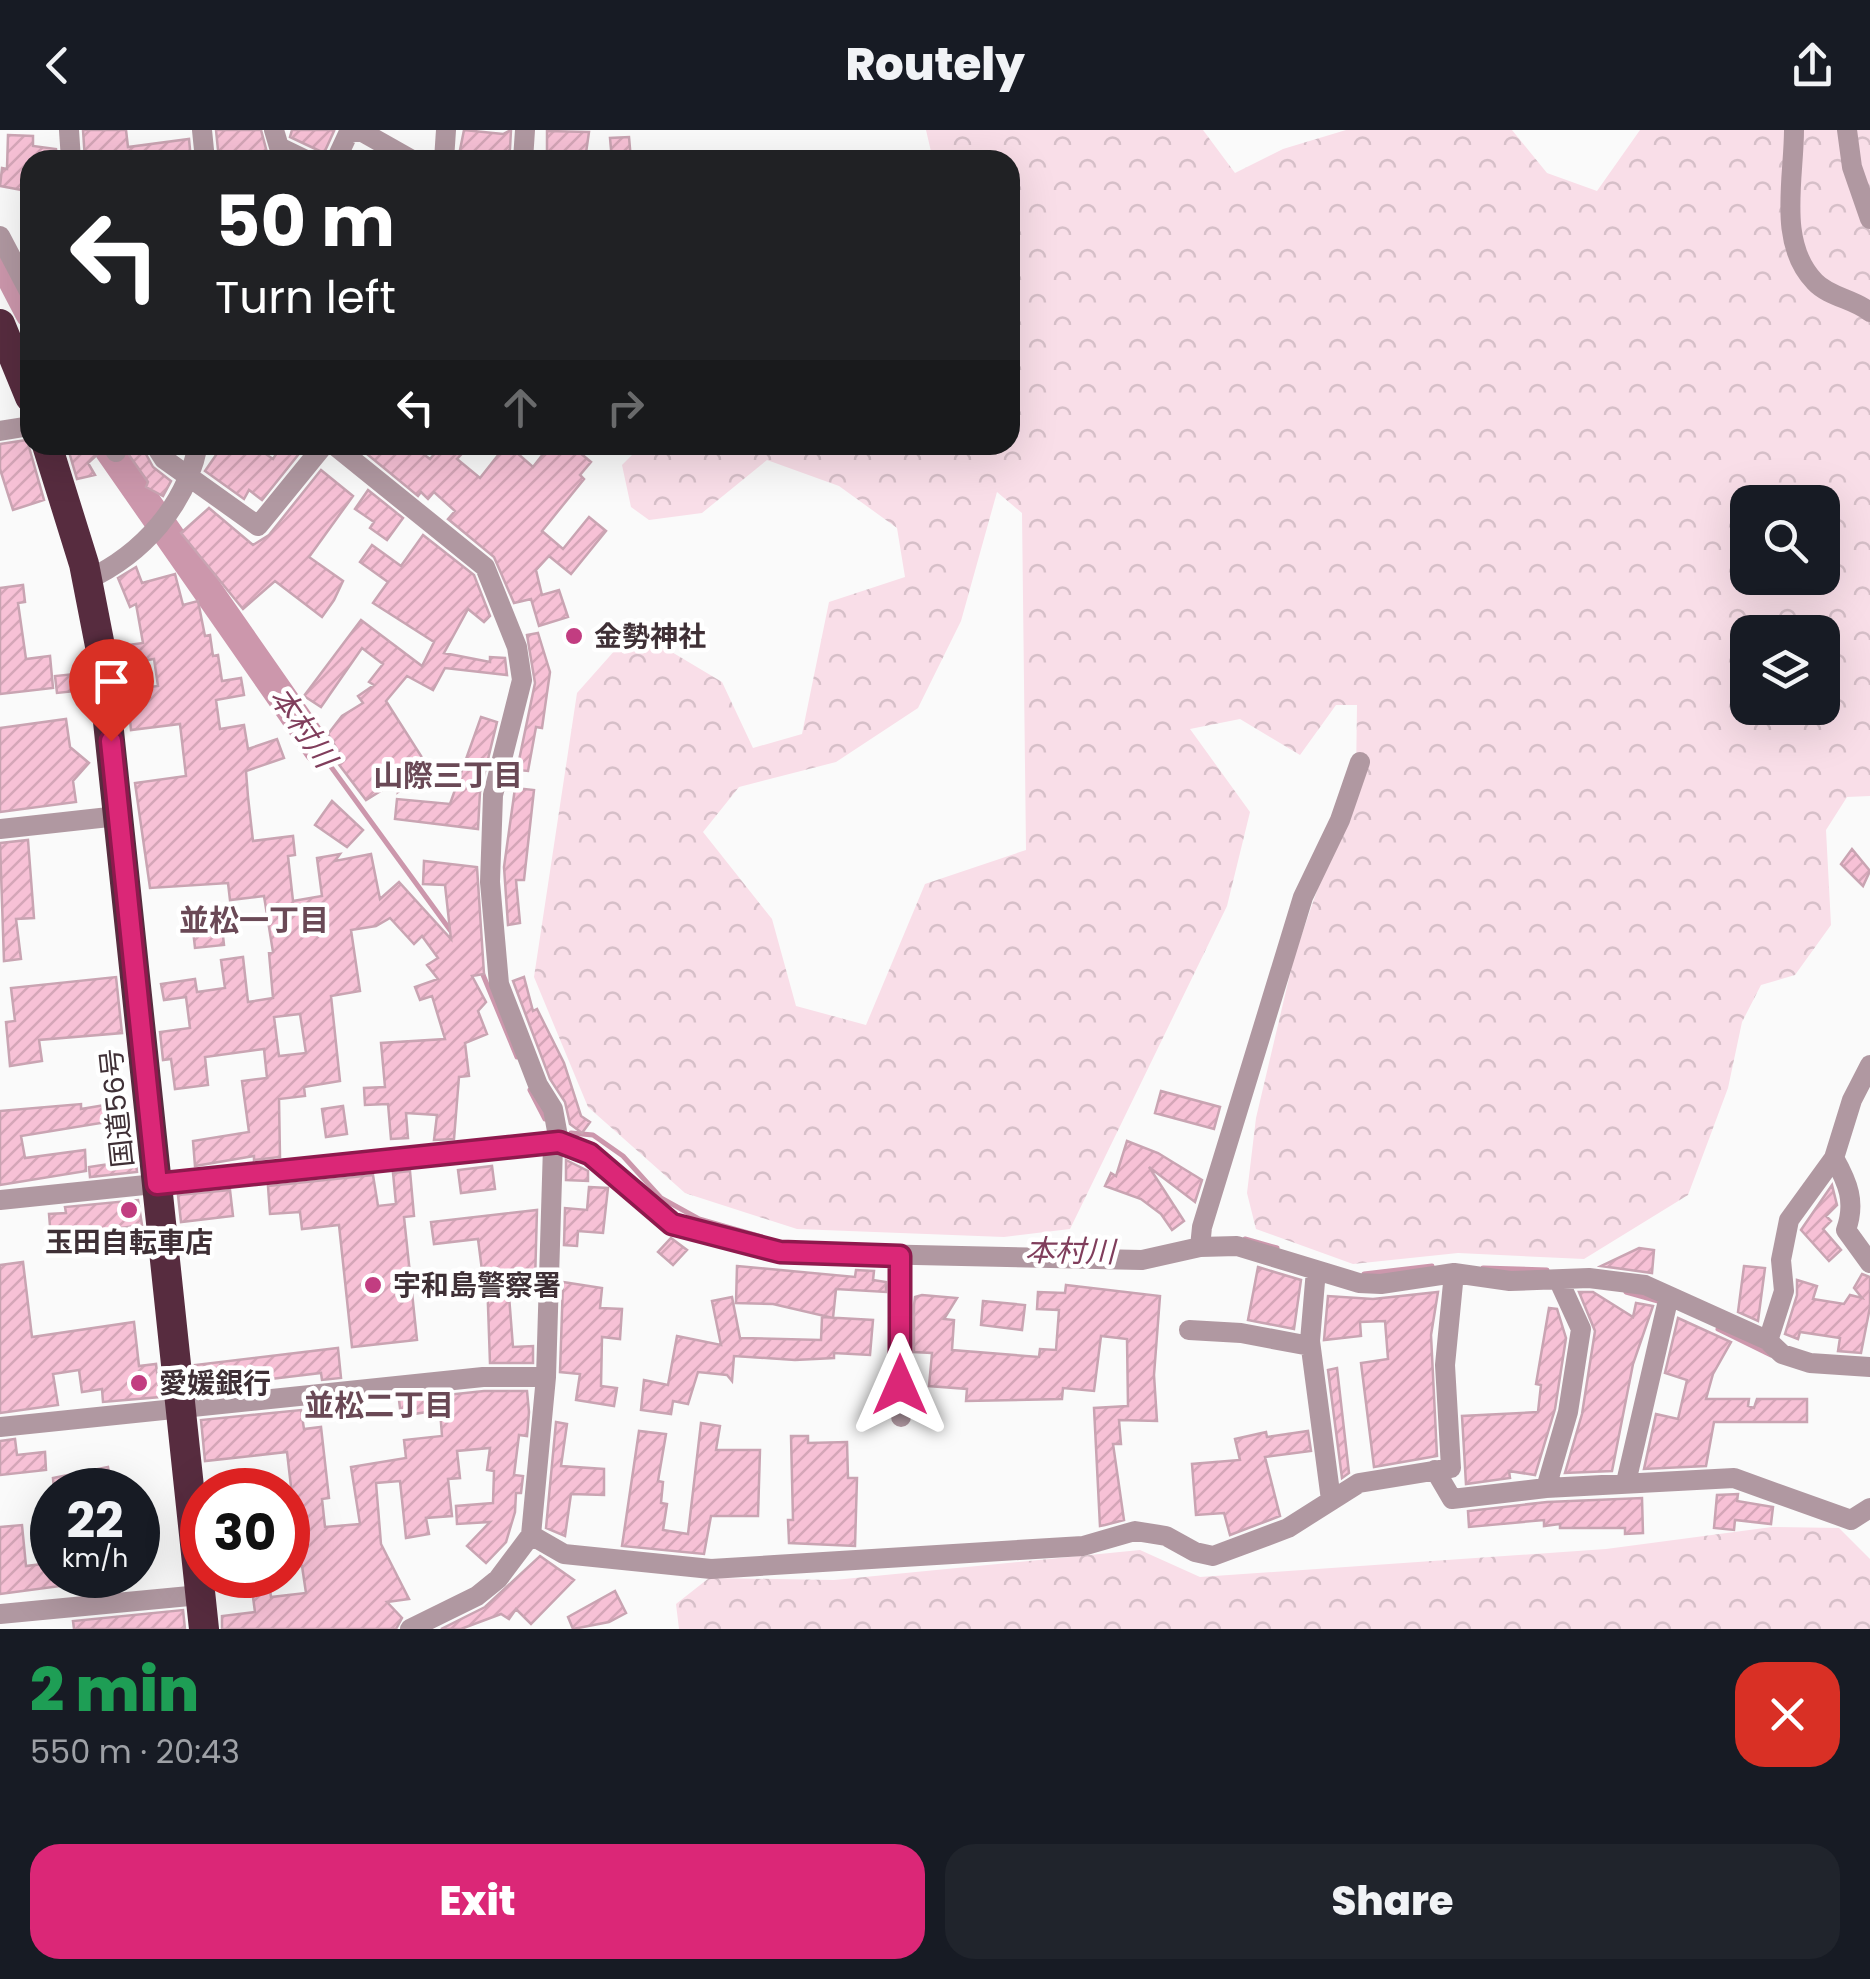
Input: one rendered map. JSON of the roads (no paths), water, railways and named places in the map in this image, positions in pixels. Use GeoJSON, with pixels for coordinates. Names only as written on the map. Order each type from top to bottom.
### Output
{"type":"FeatureCollection","features":[{"type":"Feature","properties":{"kind":"highway"},"geometry":{"type":"LineString","coordinates":[[0,324],[20,373]]}},
{"type":"Feature","properties":{"kind":"highway","name":"国道56号"},"geometry":{"type":"LineString","coordinates":[[50,455],[88,580],[100,646],[188,1468]]}},
{"type":"Feature","properties":{"kind":"highway","name":"国道56号"},"geometry":{"type":"LineString","coordinates":[[200,1598],[204,1629]]}},
{"type":"Feature","properties":{"kind":"street"},"geometry":{"type":"LineString","coordinates":[[341,150],[348,134],[359,130],[394,150]]}},
{"type":"Feature","properties":{"kind":"street"},"geometry":{"type":"LineString","coordinates":[[1794,130],[1790,232],[1799,260],[1816,285],[1870,312]]}},
{"type":"Feature","properties":{"kind":"street"},"geometry":{"type":"LineString","coordinates":[[1848,130],[1852,166],[1870,218]]}},
{"type":"Feature","properties":{"kind":"street"},"geometry":{"type":"LineString","coordinates":[[0,236],[20,273]]}},
{"type":"Feature","properties":{"kind":"street"},"geometry":{"type":"LineString","coordinates":[[162,455],[258,526],[316,455]]}},
{"type":"Feature","properties":{"kind":"street"},"geometry":{"type":"LineString","coordinates":[[88,580],[159,526],[191,479],[196,455]]}},
{"type":"Feature","properties":{"kind":"street"},"geometry":{"type":"LineString","coordinates":[[346,455],[485,568],[516,647],[522,680],[492,795],[490,882],[499,984],[538,1086],[553,1109],[556,1144],[546,1377],[531,1535],[498,1579],[476,1596],[410,1629]]}},
{"type":"Feature","properties":{"kind":"street"},"geometry":{"type":"LineString","coordinates":[[1201,1241],[1303,897],[1340,820],[1360,762]]}},
{"type":"Feature","properties":{"kind":"street"},"geometry":{"type":"LineString","coordinates":[[0,830],[118,816]]}},
{"type":"Feature","properties":{"kind":"street"},"geometry":{"type":"LineString","coordinates":[[1768,1341],[1784,1291],[1781,1260],[1789,1220],[1834,1158],[1852,1100],[1870,1065]]}},
{"type":"Feature","properties":{"kind":"street"},"geometry":{"type":"LineString","coordinates":[[0,1200],[556,1144],[590,1154],[672,1224],[780,1252],[1142,1260],[1201,1241],[1238,1246],[1316,1270],[1381,1284],[1454,1273],[1510,1281],[1588,1278],[1645,1285],[1667,1302],[1768,1341],[1782,1354],[1810,1363],[1870,1367]]}},
{"type":"Feature","properties":{"kind":"street"},"geometry":{"type":"LineString","coordinates":[[1834,1158],[1849,1186],[1852,1211],[1846,1230],[1870,1263]]}},
{"type":"Feature","properties":{"kind":"street"},"geometry":{"type":"LineString","coordinates":[[900,1256],[900,1417]]}},
{"type":"Feature","properties":{"kind":"street"},"geometry":{"type":"LineString","coordinates":[[1316,1270],[1310,1346],[1331,1500]]}},
{"type":"Feature","properties":{"kind":"street"},"geometry":{"type":"LineString","coordinates":[[531,1535],[564,1554],[712,1569],[1083,1546],[1135,1531],[1166,1536],[1194,1552],[1214,1556],[1288,1528],[1359,1483],[1452,1468],[1445,1365],[1454,1273]]}},
{"type":"Feature","properties":{"kind":"street"},"geometry":{"type":"LineString","coordinates":[[1546,1488],[1568,1412],[1581,1329],[1559,1281]]}},
{"type":"Feature","properties":{"kind":"street"},"geometry":{"type":"LineString","coordinates":[[1627,1478],[1667,1302]]}},
{"type":"Feature","properties":{"kind":"street"},"geometry":{"type":"LineString","coordinates":[[1189,1330],[1241,1332],[1310,1346]]}},
{"type":"Feature","properties":{"kind":"street"},"geometry":{"type":"LineString","coordinates":[[0,1426],[483,1377],[546,1377]]}},
{"type":"Feature","properties":{"kind":"street"},"geometry":{"type":"LineString","coordinates":[[1436,1470],[1452,1499],[1546,1488],[1734,1478],[1851,1520],[1870,1508]]}},
{"type":"Feature","properties":{"kind":"street"},"geometry":{"type":"LineString","coordinates":[[0,1614],[180,1597]]}},
{"type":"Feature","properties":{"kind":"waterway","name":"本村川"},"geometry":{"type":"LineString","coordinates":[[6,267],[20,294]]}},
{"type":"Feature","properties":{"kind":"waterway","name":"本村川"},"geometry":{"type":"LineString","coordinates":[[113,455],[318,749]]}},
{"type":"Feature","properties":{"kind":"waterway","name":"本村川"},"geometry":{"type":"LineString","coordinates":[[318,749],[453,934]]}},
{"type":"Feature","properties":{"kind":"waterway","name":"本村川"},"geometry":{"type":"LineString","coordinates":[[481,970],[517,1057]]}},
{"type":"Feature","properties":{"kind":"waterway","name":"本村川"},"geometry":{"type":"LineString","coordinates":[[530,1090],[545,1119]]}},
{"type":"Feature","properties":{"kind":"waterway","name":"本村川"},"geometry":{"type":"LineString","coordinates":[[571,1133],[593,1135],[623,1156],[661,1198],[699,1219],[762,1237]]}},
{"type":"Feature","properties":{"kind":"waterway","name":"本村川"},"geometry":{"type":"LineString","coordinates":[[1245,1239],[1277,1248]]}},
{"type":"Feature","properties":{"kind":"waterway","name":"本村川"},"geometry":{"type":"LineString","coordinates":[[1364,1274],[1432,1266]]}},
{"type":"Feature","properties":{"kind":"waterway","name":"本村川"},"geometry":{"type":"LineString","coordinates":[[1483,1268],[1547,1270]]}},
{"type":"Feature","properties":{"kind":"waterway","name":"本村川"},"geometry":{"type":"LineString","coordinates":[[1626,1292],[1658,1301]]}},
{"type":"Feature","properties":{"kind":"waterway","name":"本村川"},"geometry":{"type":"LineString","coordinates":[[1718,1329],[1771,1355]]}},
{"type":"Feature","properties":{"kind":"place","name":"金勢神社"},"geometry":{"type":"Point","coordinates":[574,636]}},
{"type":"Feature","properties":{"kind":"place","name":"玉田自転車店"},"geometry":{"type":"Point","coordinates":[129,1210]}},
{"type":"Feature","properties":{"kind":"place","name":"宇和島警察署"},"geometry":{"type":"Point","coordinates":[373,1285]}},
{"type":"Feature","properties":{"kind":"place","name":"愛媛銀行"},"geometry":{"type":"Point","coordinates":[139,1383]}},
{"type":"Feature","properties":{"kind":"district","name":"山際三丁目"},"geometry":{"type":"Point","coordinates":[448,775]}},
{"type":"Feature","properties":{"kind":"district","name":"並松一丁目"},"geometry":{"type":"Point","coordinates":[254,920]}},
{"type":"Feature","properties":{"kind":"district","name":"並松二丁目"},"geometry":{"type":"Point","coordinates":[379,1405]}}]}
